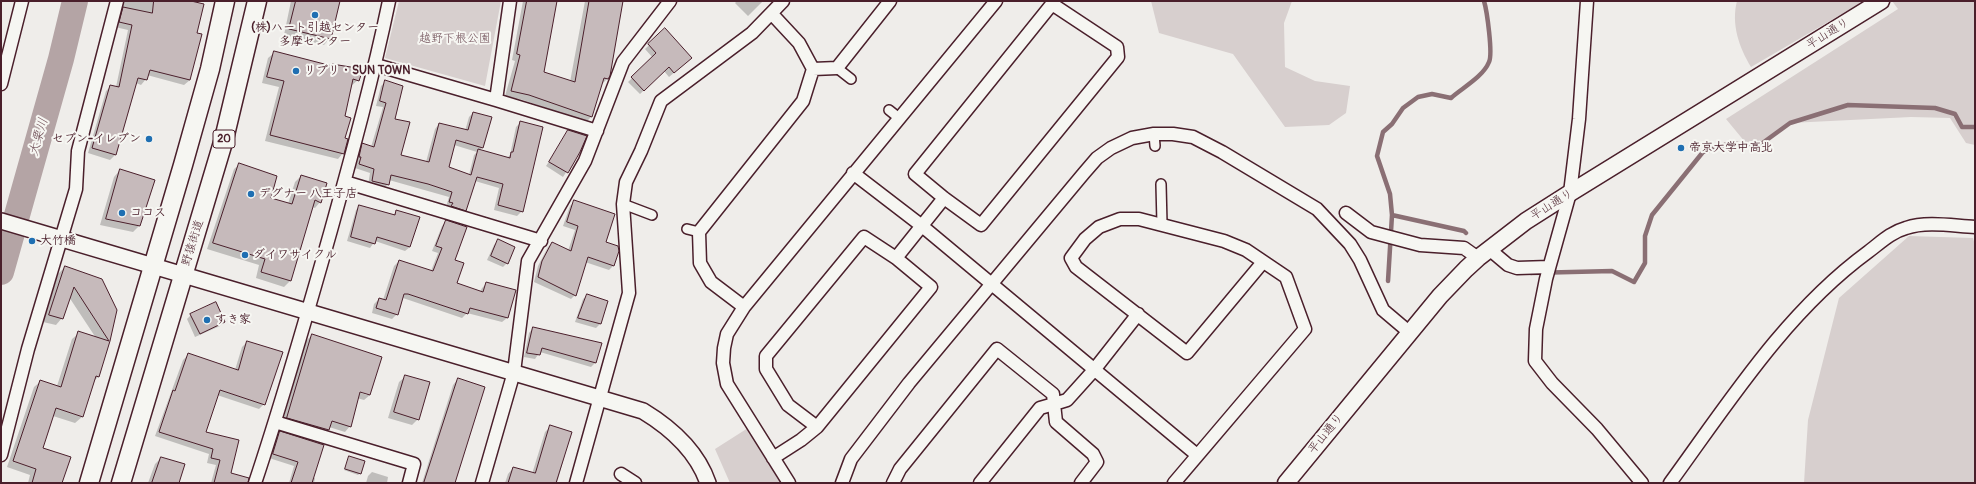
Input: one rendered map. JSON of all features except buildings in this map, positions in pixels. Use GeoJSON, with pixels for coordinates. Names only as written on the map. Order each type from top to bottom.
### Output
{"type":"FeatureCollection","features":[{"type":"Feature","properties":{"kind":"main road"},"geometry":{"type":"LineString","coordinates":[[89,483],[152,266],[166,224],[208,76],[225,1]]}},
{"type":"Feature","properties":{"kind":"main road","name":"野猿街道"},"geometry":{"type":"LineString","coordinates":[[121,483],[224,139],[257,1]]}},
{"type":"Feature","properties":{"kind":"main road","name":"平山通り"},"geometry":{"type":"LineString","coordinates":[[1286,483],[1440,296],[1483,253],[1526,221],[1570,193],[1881,1]]}},
{"type":"Feature","properties":{"kind":"street"},"geometry":{"type":"LineString","coordinates":[[1,83],[22,1]]}},
{"type":"Feature","properties":{"kind":"street"},"geometry":{"type":"LineString","coordinates":[[1,455],[55,237],[76,189],[78,151],[117,1]]}},
{"type":"Feature","properties":{"kind":"street"},"geometry":{"type":"LineString","coordinates":[[255,483],[275,422],[345,182],[376,65],[389,1]]}},
{"type":"Feature","properties":{"kind":"street"},"geometry":{"type":"LineString","coordinates":[[496,100],[510,1]]}},
{"type":"Feature","properties":{"kind":"street"},"geometry":{"type":"LineString","coordinates":[[482,483],[514,372],[528,261],[541,241],[585,161],[623,62],[670,1]]}},
{"type":"Feature","properties":{"kind":"street"},"geometry":{"type":"LineString","coordinates":[[576,483],[629,293],[623,204],[626,182],[641,151],[661,101],[752,33],[783,1]]}},
{"type":"Feature","properties":{"kind":"street"},"geometry":{"type":"LineString","coordinates":[[837,68],[890,1]]}},
{"type":"Feature","properties":{"kind":"street"},"geometry":{"type":"LineString","coordinates":[[789,483],[727,384],[723,363],[727,334],[744,307],[853,173],[894,114],[996,1]]}},
{"type":"Feature","properties":{"kind":"street"},"geometry":{"type":"LineString","coordinates":[[1587,1],[1579,119],[1570,193],[1547,273],[1536,329],[1535,362],[1552,383],[1597,429],[1642,483]]}},
{"type":"Feature","properties":{"kind":"street"},"geometry":{"type":"LineString","coordinates":[[1050,2],[1117,47],[1118,57],[981,225],[944,198],[915,174],[1050,2]]}},
{"type":"Feature","properties":{"kind":"street"},"geometry":{"type":"LineString","coordinates":[[744,307],[711,282],[700,262],[693,230],[803,101],[813,69],[799,43],[772,14]]}},
{"type":"Feature","properties":{"kind":"street"},"geometry":{"type":"LineString","coordinates":[[376,65],[597,131]]}},
{"type":"Feature","properties":{"kind":"street"},"geometry":{"type":"LineString","coordinates":[[813,69],[837,68],[851,79]]}},
{"type":"Feature","properties":{"kind":"street"},"geometry":{"type":"LineString","coordinates":[[1154,134],[1156,146]]}},
{"type":"Feature","properties":{"kind":"street"},"geometry":{"type":"LineString","coordinates":[[842,483],[851,458],[909,383],[991,284],[1097,158],[1111,148],[1132,138],[1154,134],[1173,134],[1193,137],[1222,152],[1317,209],[1350,244],[1360,260],[1383,310],[1410,332]]}},
{"type":"Feature","properties":{"kind":"street"},"geometry":{"type":"LineString","coordinates":[[853,173],[922,226],[1197,455]]}},
{"type":"Feature","properties":{"kind":"street"},"geometry":{"type":"LineString","coordinates":[[345,182],[541,241]]}},
{"type":"Feature","properties":{"kind":"street"},"geometry":{"type":"LineString","coordinates":[[1161,184],[1162,224]]}},
{"type":"Feature","properties":{"kind":"street"},"geometry":{"type":"LineString","coordinates":[[896,258],[944,198]]}},
{"type":"Feature","properties":{"kind":"street"},"geometry":{"type":"LineString","coordinates":[[623,204],[652,215]]}},
{"type":"Feature","properties":{"kind":"street"},"geometry":{"type":"LineString","coordinates":[[1346,213],[1371,232],[1420,245],[1464,248],[1483,253],[1508,266],[1547,273]]}},
{"type":"Feature","properties":{"kind":"street"},"geometry":{"type":"LineString","coordinates":[[1174,483],[1305,329],[1286,277],[1246,250],[1224,241],[1139,219],[1120,219],[1099,227],[1085,239],[1071,258],[1076,267],[1187,353],[1263,262]]}},
{"type":"Feature","properties":{"kind":"street"},"geometry":{"type":"LineString","coordinates":[[1,221],[600,397],[643,411],[665,424],[698,461],[708,483]]}},
{"type":"Feature","properties":{"kind":"street"},"geometry":{"type":"LineString","coordinates":[[1670,483],[1783,333],[1816,297],[1842,272],[1885,239],[1904,228],[1937,224],[1975,227]]}},
{"type":"Feature","properties":{"kind":"street"},"geometry":{"type":"LineString","coordinates":[[773,458],[801,440],[817,427],[930,287],[896,258],[864,237],[766,356],[766,369],[788,405],[817,427]]}},
{"type":"Feature","properties":{"kind":"street"},"geometry":{"type":"LineString","coordinates":[[980,483],[1040,408],[1067,400],[1094,370],[1138,314]]}},
{"type":"Feature","properties":{"kind":"street"},"geometry":{"type":"LineString","coordinates":[[892,483],[900,470],[998,349],[1053,394],[1056,422],[1094,454],[1097,462],[1080,483]]}},
{"type":"Feature","properties":{"kind":"street"},"geometry":{"type":"LineString","coordinates":[[275,422],[414,464],[409,483]]}},
{"type":"Feature","properties":{"kind":"street"},"geometry":{"type":"LineString","coordinates":[[621,474],[635,483]]}},
{"type":"Feature","properties":{"kind":"green space","name":"越野下根公園"},"geometry":{"type":"Polygon","coordinates":[[[399,1],[501,1],[485,86],[385,58],[399,1]]]}},
{"type":"Feature","properties":{"kind":"green space"},"geometry":{"type":"Polygon","coordinates":[[[1151,1],[1292,1],[1284,23],[1285,67],[1315,81],[1350,86],[1346,113],[1329,125],[1285,127],[1233,54],[1159,33],[1151,1]]]}},
{"type":"Feature","properties":{"kind":"green space"},"geometry":{"type":"Polygon","coordinates":[[[1737,1],[1864,1],[1751,67],[1737,35],[1735,10],[1737,1]]]}},
{"type":"Feature","properties":{"kind":"green space"},"geometry":{"type":"Polygon","coordinates":[[[1892,1],[1975,1],[1975,145],[1966,143],[1950,118],[1911,117],[1790,123],[1750,148],[1726,119],[1898,9],[1892,1]]]}},
{"type":"Feature","properties":{"kind":"green space"},"geometry":{"type":"Polygon","coordinates":[[[1909,236],[1973,238],[1975,245],[1975,483],[1804,483],[1808,420],[1839,298],[1909,236]]]}},
{"type":"Feature","properties":{"kind":"green space"},"geometry":{"type":"Polygon","coordinates":[[[748,428],[783,483],[730,483],[715,449],[748,428]]]}},
{"type":"Feature","properties":{"kind":"waterway","name":"大栗川"},"geometry":{"type":"LineString","coordinates":[[1,272],[61,59],[75,1]]}},
{"type":"Feature","properties":{"kind":"waterway"},"geometry":{"type":"LineString","coordinates":[[1388,281],[1392,215],[1390,194],[1377,156],[1383,132],[1392,124],[1403,108],[1418,97],[1432,94],[1451,98],[1482,73],[1489,62],[1490,57],[1488,23],[1484,1]]}},
{"type":"Feature","properties":{"kind":"waterway"},"geometry":{"type":"LineString","coordinates":[[1531,273],[1612,271],[1634,282],[1645,263],[1645,236],[1652,215],[1703,152],[1731,143],[1757,147],[1790,123],[1848,105],[1935,108],[1955,114],[1962,127],[1975,127]]}},
{"type":"Feature","properties":{"kind":"waterway"},"geometry":{"type":"LineString","coordinates":[[1392,215],[1464,231],[1466,233]]}},
{"type":"Feature","properties":{"kind":"place","name":"(株)ハート引越センター 多摩センター"},"geometry":{"type":"Point","coordinates":[315,15]}},
{"type":"Feature","properties":{"kind":"place","name":"リブリ・SUN TOWN"},"geometry":{"type":"Point","coordinates":[296,71]}},
{"type":"Feature","properties":{"kind":"place","name":"セブン-イレブン"},"geometry":{"type":"Point","coordinates":[149,139]}},
{"type":"Feature","properties":{"kind":"place","name":"帝京大学中高北"},"geometry":{"type":"Point","coordinates":[1681,148]}},
{"type":"Feature","properties":{"kind":"place","name":"デグナー 八王子店"},"geometry":{"type":"Point","coordinates":[251,194]}},
{"type":"Feature","properties":{"kind":"place","name":"ココス"},"geometry":{"type":"Point","coordinates":[122,213]}},
{"type":"Feature","properties":{"kind":"place","name":"大竹橋"},"geometry":{"type":"Point","coordinates":[32,241]}},
{"type":"Feature","properties":{"kind":"place","name":"ダイワサイクル"},"geometry":{"type":"Point","coordinates":[245,255]}},
{"type":"Feature","properties":{"kind":"place","name":"すき家"},"geometry":{"type":"Point","coordinates":[207,320]}}]}
